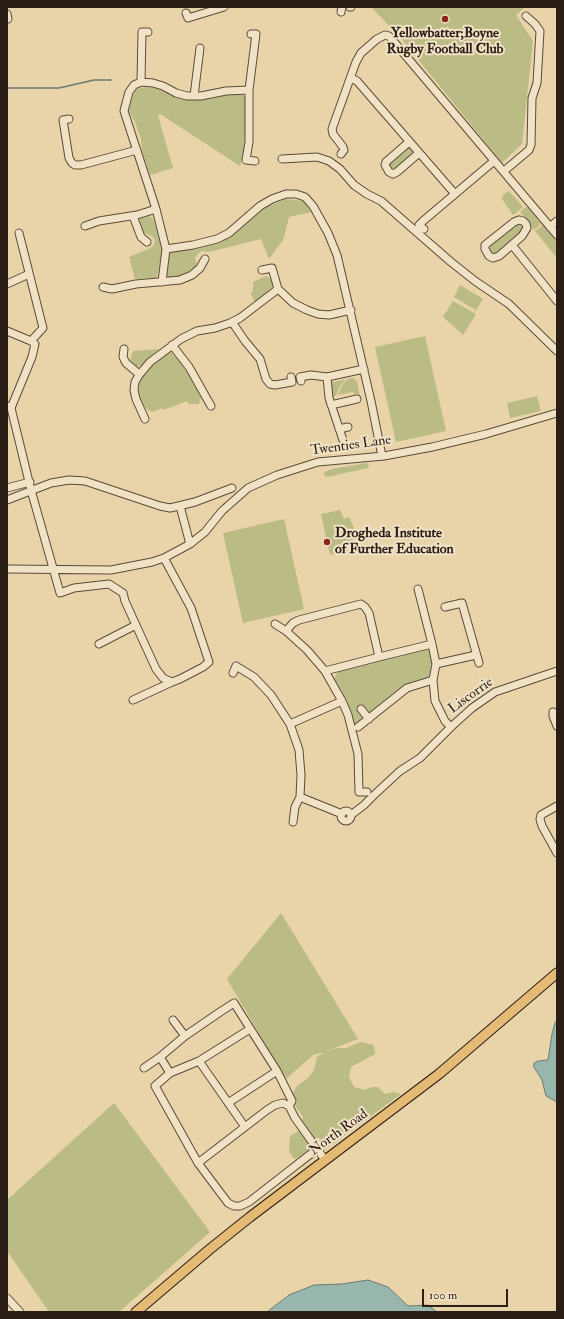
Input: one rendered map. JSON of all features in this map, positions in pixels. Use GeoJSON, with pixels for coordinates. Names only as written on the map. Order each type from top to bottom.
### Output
{"type":"FeatureCollection","features":[{"type":"Feature","properties":{"kind":"main road","name":"North Road"},"geometry":{"type":"LineString","coordinates":[[136,1312],[210,1249],[439,1074],[557,973]]}},
{"type":"Feature","properties":{"kind":"street"},"geometry":{"type":"LineString","coordinates":[[186,13],[188,18],[224,7]]}},
{"type":"Feature","properties":{"kind":"street"},"geometry":{"type":"LineString","coordinates":[[504,171],[529,150],[531,145],[532,98],[537,83],[540,31],[526,16]]}},
{"type":"Feature","properties":{"kind":"street"},"geometry":{"type":"LineString","coordinates":[[141,82],[142,32],[148,32]]}},
{"type":"Feature","properties":{"kind":"street"},"geometry":{"type":"LineString","coordinates":[[250,34],[256,34],[249,90],[249,142],[246,160],[255,161]]}},
{"type":"Feature","properties":{"kind":"street"},"geometry":{"type":"LineString","coordinates":[[341,154],[344,150],[343,147],[333,134],[332,129],[356,62],[361,53],[377,39],[385,35],[389,36],[557,235]]}},
{"type":"Feature","properties":{"kind":"street"},"geometry":{"type":"LineString","coordinates":[[194,96],[200,48]]}},
{"type":"Feature","properties":{"kind":"street"},"geometry":{"type":"LineString","coordinates":[[351,78],[357,81],[455,194]]}},
{"type":"Feature","properties":{"kind":"street"},"geometry":{"type":"LineString","coordinates":[[162,282],[166,249],[156,209],[124,111],[129,92],[134,85],[141,82],[153,83],[163,86],[176,93],[194,96],[226,91],[249,90]]}},
{"type":"Feature","properties":{"kind":"street"},"geometry":{"type":"LineString","coordinates":[[69,119],[63,120],[70,158],[72,163],[75,165],[81,165],[137,150]]}},
{"type":"Feature","properties":{"kind":"street"},"geometry":{"type":"LineString","coordinates":[[409,142],[386,162],[385,164],[389,172],[393,174],[420,154]]}},
{"type":"Feature","properties":{"kind":"street"},"geometry":{"type":"LineString","coordinates":[[282,159],[317,157],[329,161],[340,169],[354,185],[381,201],[451,262],[475,281],[509,304],[557,351]]}},
{"type":"Feature","properties":{"kind":"street"},"geometry":{"type":"LineString","coordinates":[[424,229],[419,225],[494,161]]}},
{"type":"Feature","properties":{"kind":"street"},"geometry":{"type":"LineString","coordinates":[[166,249],[217,239],[229,233],[260,206],[272,199],[286,194],[296,194],[304,197],[313,206],[338,255],[382,456]]}},
{"type":"Feature","properties":{"kind":"street"},"geometry":{"type":"LineString","coordinates":[[84,226],[99,221],[133,216],[156,209]]}},
{"type":"Feature","properties":{"kind":"street"},"geometry":{"type":"LineString","coordinates":[[133,216],[141,237],[147,242]]}},
{"type":"Feature","properties":{"kind":"street"},"geometry":{"type":"LineString","coordinates":[[519,220],[523,221],[527,228],[522,236],[512,245],[493,258],[489,256],[485,249],[485,245],[492,238],[514,222],[519,220]]}},
{"type":"Feature","properties":{"kind":"street"},"geometry":{"type":"LineString","coordinates":[[550,227],[557,221]]}},
{"type":"Feature","properties":{"kind":"street"},"geometry":{"type":"LineString","coordinates":[[19,233],[43,328],[31,341]]}},
{"type":"Feature","properties":{"kind":"street"},"geometry":{"type":"LineString","coordinates":[[512,245],[557,302]]}},
{"type":"Feature","properties":{"kind":"street"},"geometry":{"type":"LineString","coordinates":[[103,287],[112,289],[128,285],[180,280],[192,275],[200,268],[205,259]]}},
{"type":"Feature","properties":{"kind":"street"},"geometry":{"type":"LineString","coordinates":[[262,270],[272,268],[278,289],[293,303],[318,314],[329,315],[351,310]]}},
{"type":"Feature","properties":{"kind":"street"},"geometry":{"type":"LineString","coordinates":[[7,284],[29,274]]}},
{"type":"Feature","properties":{"kind":"street"},"geometry":{"type":"LineString","coordinates":[[145,419],[136,399],[134,390],[135,382],[139,374],[150,362],[181,339],[197,331],[214,328],[240,318],[278,289]]}},
{"type":"Feature","properties":{"kind":"street"},"geometry":{"type":"LineString","coordinates":[[232,322],[260,359],[266,379],[270,384],[275,385],[292,382],[291,377]]}},
{"type":"Feature","properties":{"kind":"street"},"geometry":{"type":"LineString","coordinates":[[7,331],[35,344],[35,348],[9,407],[60,593],[74,588],[109,584],[123,593],[125,601],[157,670],[164,678],[172,682]]}},
{"type":"Feature","properties":{"kind":"street"},"geometry":{"type":"LineString","coordinates":[[172,345],[189,366],[211,406]]}},
{"type":"Feature","properties":{"kind":"street"},"geometry":{"type":"LineString","coordinates":[[124,349],[123,357],[126,363],[139,374]]}},
{"type":"Feature","properties":{"kind":"street"},"geometry":{"type":"LineString","coordinates":[[301,381],[300,377],[327,377],[364,369]]}},
{"type":"Feature","properties":{"kind":"street"},"geometry":{"type":"LineString","coordinates":[[327,377],[331,405],[343,440]]}},
{"type":"Feature","properties":{"kind":"street"},"geometry":{"type":"LineString","coordinates":[[331,405],[357,399]]}},
{"type":"Feature","properties":{"kind":"street","name":"Twenties Lane"},"geometry":{"type":"LineString","coordinates":[[7,569],[111,570],[138,566],[164,558],[190,544],[205,532],[222,511],[248,488],[289,470],[318,462],[382,456],[432,446],[486,434],[557,413]]}},
{"type":"Feature","properties":{"kind":"street"},"geometry":{"type":"LineString","coordinates":[[339,429],[348,427]]}},
{"type":"Feature","properties":{"kind":"street"},"geometry":{"type":"LineString","coordinates":[[7,500],[51,483],[63,481],[85,481],[170,508],[232,488]]}},
{"type":"Feature","properties":{"kind":"street"},"geometry":{"type":"LineString","coordinates":[[7,488],[30,482]]}},
{"type":"Feature","properties":{"kind":"street"},"geometry":{"type":"LineString","coordinates":[[180,506],[190,544]]}},
{"type":"Feature","properties":{"kind":"street"},"geometry":{"type":"LineString","coordinates":[[133,700],[172,682],[180,680],[209,662],[191,608],[164,558]]}},
{"type":"Feature","properties":{"kind":"street","name":"Liscorrie"},"geometry":{"type":"LineString","coordinates":[[418,589],[436,664],[433,680],[435,701],[445,721],[451,727],[472,708],[495,692],[557,671]]}},
{"type":"Feature","properties":{"kind":"street"},"geometry":{"type":"LineString","coordinates":[[445,607],[462,603],[478,663]]}},
{"type":"Feature","properties":{"kind":"street"},"geometry":{"type":"LineString","coordinates":[[286,631],[293,623],[299,620],[361,604],[369,613],[379,657]]}},
{"type":"Feature","properties":{"kind":"street"},"geometry":{"type":"LineString","coordinates":[[275,624],[286,631],[307,650],[325,671],[342,701],[348,715],[358,754],[359,792],[367,792]]}},
{"type":"Feature","properties":{"kind":"street"},"geometry":{"type":"LineString","coordinates":[[99,644],[136,625]]}},
{"type":"Feature","properties":{"kind":"street"},"geometry":{"type":"LineString","coordinates":[[325,671],[432,644]]}},
{"type":"Feature","properties":{"kind":"street"},"geometry":{"type":"LineString","coordinates":[[436,664],[476,654]]}},
{"type":"Feature","properties":{"kind":"street"},"geometry":{"type":"LineString","coordinates":[[232,673],[236,666],[254,677],[272,695],[290,724],[299,750],[301,775],[300,797],[295,807],[293,822]]}},
{"type":"Feature","properties":{"kind":"street"},"geometry":{"type":"LineString","coordinates":[[358,727],[407,688],[433,680]]}},
{"type":"Feature","properties":{"kind":"street"},"geometry":{"type":"LineString","coordinates":[[290,724],[342,701]]}},
{"type":"Feature","properties":{"kind":"street"},"geometry":{"type":"LineString","coordinates":[[361,709],[369,719]]}},
{"type":"Feature","properties":{"kind":"street"},"geometry":{"type":"LineString","coordinates":[[554,712],[553,716],[557,726]]}},
{"type":"Feature","properties":{"kind":"street"},"geometry":{"type":"LineString","coordinates":[[300,797],[342,814],[346,811],[351,814],[364,805],[400,771],[420,758],[451,727]]}},
{"type":"Feature","properties":{"kind":"street"},"geometry":{"type":"LineString","coordinates":[[557,806],[541,815],[540,819],[542,826],[557,853]]}},
{"type":"Feature","properties":{"kind":"street"},"geometry":{"type":"LineString","coordinates":[[144,1068],[185,1036],[234,1004],[277,1071],[292,1101],[289,1106]]}},
{"type":"Feature","properties":{"kind":"street"},"geometry":{"type":"LineString","coordinates":[[173,1020],[185,1036]]}},
{"type":"Feature","properties":{"kind":"street"},"geometry":{"type":"LineString","coordinates":[[250,1028],[199,1060],[170,1073],[155,1086],[198,1163],[228,1203],[234,1206],[240,1206],[249,1202],[317,1149]]}},
{"type":"Feature","properties":{"kind":"street"},"geometry":{"type":"LineString","coordinates":[[160,1056],[170,1073]]}},
{"type":"Feature","properties":{"kind":"street"},"geometry":{"type":"LineString","coordinates":[[199,1060],[245,1127]]}},
{"type":"Feature","properties":{"kind":"street"},"geometry":{"type":"LineString","coordinates":[[228,1103],[277,1071]]}},
{"type":"Feature","properties":{"kind":"street"},"geometry":{"type":"LineString","coordinates":[[198,1163],[275,1105],[283,1103],[289,1106],[295,1118],[325,1160]]}},
{"type":"Feature","properties":{"kind":"street"},"geometry":{"type":"LineString","coordinates":[[7,1298],[20,1312]]}},
{"type":"Feature","properties":{"kind":"green space"},"geometry":{"type":"Polygon","coordinates":[[[371,7],[525,7],[516,15],[533,41],[522,144],[502,163],[399,36],[371,7]]]}},
{"type":"Feature","properties":{"kind":"green space"},"geometry":{"type":"Polygon","coordinates":[[[147,87],[155,88],[188,100],[200,100],[229,95],[243,95],[246,98],[245,133],[244,151],[240,166],[160,114],[158,116],[173,168],[150,175],[142,150],[141,139],[129,109],[135,90],[147,87]]]}},
{"type":"Feature","properties":{"kind":"green space"},"geometry":{"type":"Polygon","coordinates":[[[408,147],[412,150],[412,155],[395,170],[391,169],[389,162],[408,147]]]}},
{"type":"Feature","properties":{"kind":"green space"},"geometry":{"type":"Polygon","coordinates":[[[509,191],[523,207],[513,215],[502,199],[503,195],[509,191]]]}},
{"type":"Feature","properties":{"kind":"green space"},"geometry":{"type":"Polygon","coordinates":[[[286,199],[303,201],[311,212],[289,217],[283,240],[269,259],[261,239],[209,252],[201,251],[196,256],[195,259],[197,263],[195,268],[177,277],[168,277],[166,275],[168,256],[171,252],[220,241],[239,230],[266,207],[286,199]]]}},
{"type":"Feature","properties":{"kind":"green space"},"geometry":{"type":"Polygon","coordinates":[[[526,207],[541,224],[534,230],[520,212],[526,207]]]}},
{"type":"Feature","properties":{"kind":"green space"},"geometry":{"type":"Polygon","coordinates":[[[150,216],[153,219],[161,244],[162,252],[158,273],[157,277],[154,278],[135,279],[129,257],[153,246],[155,242],[154,238],[142,232],[138,224],[140,219],[150,216]]]}},
{"type":"Feature","properties":{"kind":"green space"},"geometry":{"type":"Polygon","coordinates":[[[515,224],[522,224],[524,229],[522,232],[496,253],[493,254],[489,252],[488,246],[515,224]]]}},
{"type":"Feature","properties":{"kind":"green space"},"geometry":{"type":"Polygon","coordinates":[[[543,225],[557,241],[557,258],[535,231],[543,225]]]}},
{"type":"Feature","properties":{"kind":"green space"},"geometry":{"type":"Polygon","coordinates":[[[266,276],[272,279],[273,286],[258,301],[255,302],[251,294],[253,290],[253,282],[266,276]]]}},
{"type":"Feature","properties":{"kind":"green space"},"geometry":{"type":"Polygon","coordinates":[[[460,285],[483,299],[476,310],[454,297],[460,285]]]}},
{"type":"Feature","properties":{"kind":"green space"},"geometry":{"type":"Polygon","coordinates":[[[453,301],[476,314],[463,335],[443,317],[453,301]]]}},
{"type":"Feature","properties":{"kind":"green space"},"geometry":{"type":"Polygon","coordinates":[[[425,336],[446,431],[396,442],[375,347],[425,336]]]}},
{"type":"Feature","properties":{"kind":"green space"},"geometry":{"type":"Polygon","coordinates":[[[159,349],[140,366],[135,366],[130,360],[133,351],[159,349]]]}},
{"type":"Feature","properties":{"kind":"green space"},"geometry":{"type":"Polygon","coordinates":[[[168,352],[172,353],[179,361],[201,398],[199,404],[189,404],[187,401],[163,410],[162,408],[152,412],[145,408],[139,395],[139,382],[153,365],[168,352]]]}},
{"type":"Feature","properties":{"kind":"green space"},"geometry":{"type":"Polygon","coordinates":[[[352,378],[357,382],[361,401],[358,394],[354,394],[353,392],[338,395],[343,384],[348,379],[352,378]]]}},
{"type":"Feature","properties":{"kind":"green space"},"geometry":{"type":"Polygon","coordinates":[[[346,379],[339,388],[337,394],[332,399],[330,383],[346,379]]]}},
{"type":"Feature","properties":{"kind":"green space"},"geometry":{"type":"Polygon","coordinates":[[[537,396],[541,411],[510,418],[507,403],[537,396]]]}},
{"type":"Feature","properties":{"kind":"green space"},"geometry":{"type":"Polygon","coordinates":[[[367,463],[369,466],[368,468],[327,477],[324,475],[325,472],[332,469],[367,463]]]}},
{"type":"Feature","properties":{"kind":"green space"},"geometry":{"type":"Polygon","coordinates":[[[340,510],[344,519],[349,517],[358,537],[346,543],[334,546],[336,553],[330,555],[321,514],[340,510]]]}},
{"type":"Feature","properties":{"kind":"green space"},"geometry":{"type":"Polygon","coordinates":[[[284,519],[304,609],[243,623],[223,533],[284,519]]]}},
{"type":"Feature","properties":{"kind":"green space"},"geometry":{"type":"Polygon","coordinates":[[[426,648],[430,651],[432,660],[430,676],[427,679],[412,682],[401,688],[388,697],[373,712],[369,713],[363,707],[358,711],[363,719],[356,725],[342,691],[334,679],[338,671],[426,648]]]}},
{"type":"Feature","properties":{"kind":"green space"},"geometry":{"type":"Polygon","coordinates":[[[281,913],[358,1039],[326,1051],[337,1048],[346,1048],[361,1042],[374,1045],[375,1054],[351,1067],[349,1077],[354,1087],[364,1090],[372,1087],[378,1087],[385,1094],[393,1092],[401,1094],[273,1188],[281,1174],[304,1155],[294,1159],[289,1151],[290,1136],[300,1130],[303,1117],[292,1101],[292,1094],[297,1086],[309,1077],[314,1070],[317,1057],[324,1052],[313,1055],[286,1079],[227,979],[281,913]]]}},
{"type":"Feature","properties":{"kind":"green space"},"geometry":{"type":"Polygon","coordinates":[[[114,1103],[210,1232],[119,1312],[49,1312],[7,1251],[7,1200],[114,1103]]]}},
{"type":"Feature","properties":{"kind":"water"},"geometry":{"type":"Polygon","coordinates":[[[557,1020],[557,1102],[546,1096],[542,1080],[534,1067],[534,1063],[548,1060],[552,1034],[557,1020]]]}},
{"type":"Feature","properties":{"kind":"water"},"geometry":{"type":"Polygon","coordinates":[[[368,1280],[388,1287],[408,1306],[428,1305],[437,1312],[267,1312],[289,1295],[314,1285],[342,1284],[368,1280]]]}},
{"type":"Feature","properties":{"kind":"waterway"},"geometry":{"type":"LineString","coordinates":[[7,88],[59,88],[94,80],[111,80]]}},
{"type":"Feature","properties":{"kind":"place","name":"Yellowbatter;Boyne Rugby Football Club"},"geometry":{"type":"Point","coordinates":[445,19]}},
{"type":"Feature","properties":{"kind":"place","name":"Drogheda Institute of Further Education"},"geometry":{"type":"Point","coordinates":[327,542]}}]}
